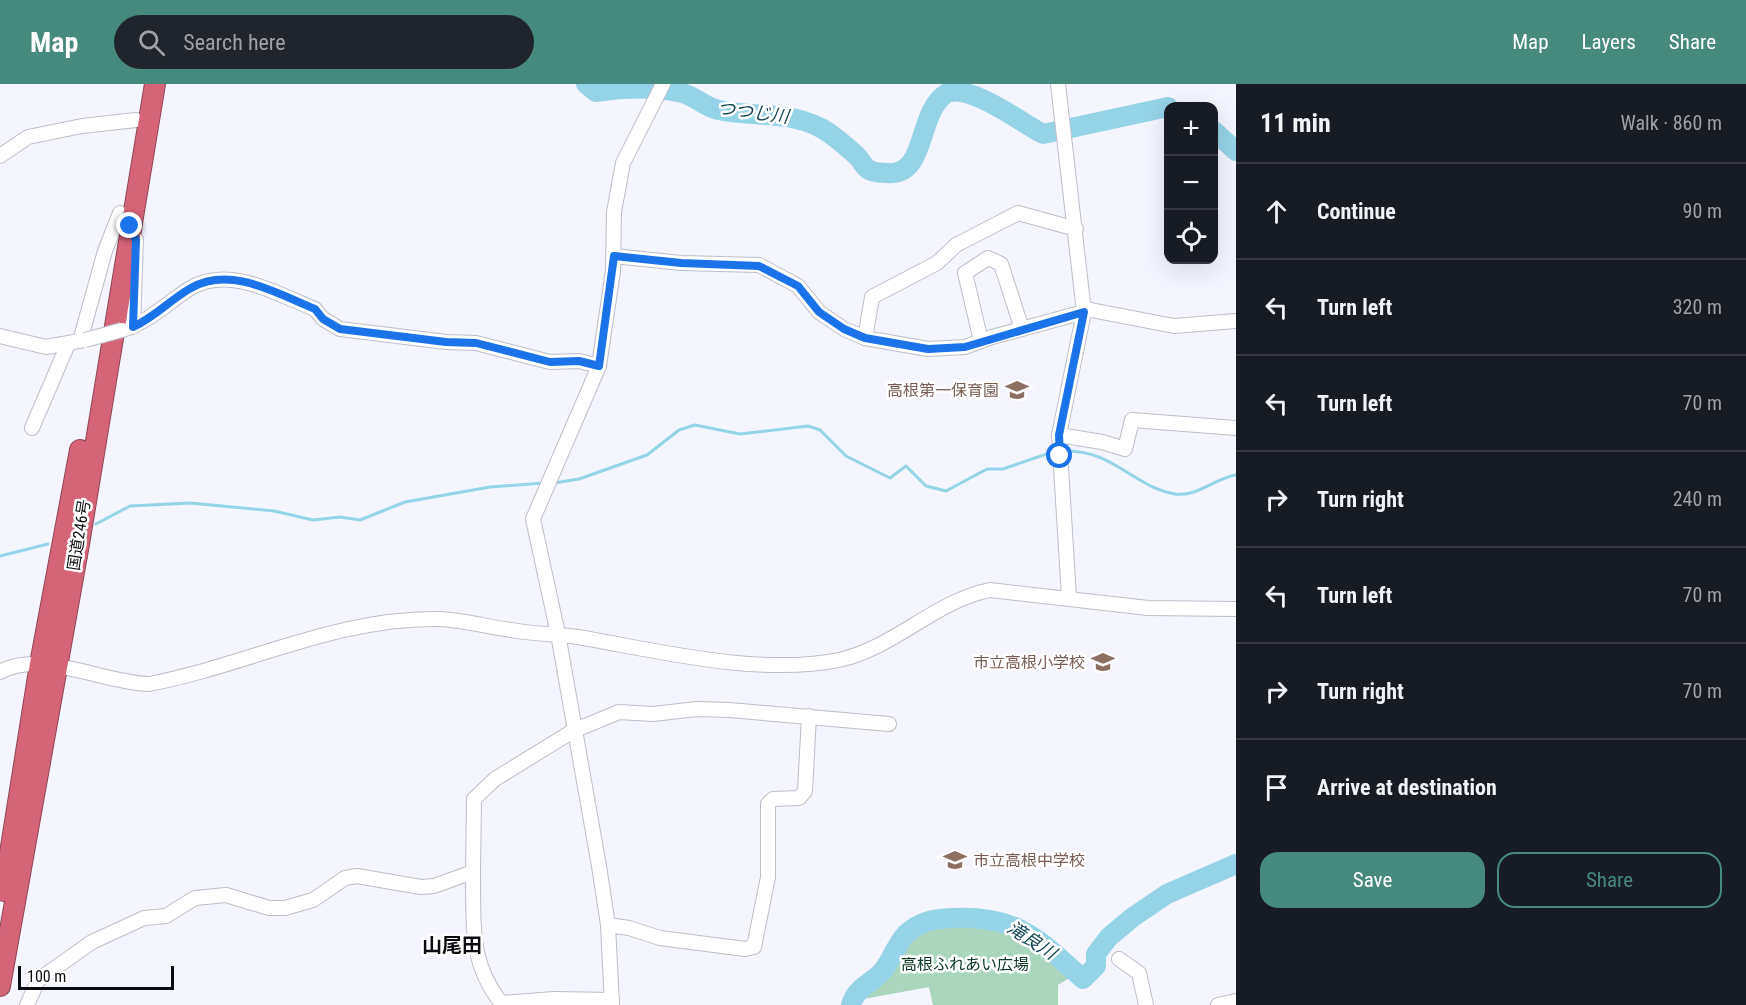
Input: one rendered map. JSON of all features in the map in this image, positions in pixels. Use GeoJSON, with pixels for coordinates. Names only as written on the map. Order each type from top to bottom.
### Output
{"type":"FeatureCollection","features":[{"type":"Feature","properties":{"kind":"highway","name":"国道246号"},"geometry":{"type":"LineString","coordinates":[[0,912],[47,666],[79,544],[142,84]]}},
{"type":"Feature","properties":{"kind":"highway","name":"国道246号"},"geometry":{"type":"LineString","coordinates":[[125,220],[155,84]]}},
{"type":"Feature","properties":{"kind":"highway","name":"国道246号"},"geometry":{"type":"LineString","coordinates":[[0,986],[47,666]]}},
{"type":"Feature","properties":{"kind":"street"},"geometry":{"type":"LineString","coordinates":[[1058,84],[1084,312],[1059,445],[1069,597]]}},
{"type":"Feature","properties":{"kind":"street"},"geometry":{"type":"LineString","coordinates":[[659,90],[623,163],[614,212],[614,256],[599,366],[533,519],[558,634],[573,731],[608,925],[612,1003],[554,999],[501,1003],[490,990],[474,948],[474,799],[495,779],[573,731],[620,712],[653,714],[697,709],[889,724]]}},
{"type":"Feature","properties":{"kind":"street"},"geometry":{"type":"LineString","coordinates":[[0,156],[28,137],[82,126],[136,120]]}},
{"type":"Feature","properties":{"kind":"street"},"geometry":{"type":"LineString","coordinates":[[865,338],[872,297],[937,264],[956,245],[977,234],[1018,213],[1076,229]]}},
{"type":"Feature","properties":{"kind":"street"},"geometry":{"type":"LineString","coordinates":[[125,220],[136,248],[128,328]]}},
{"type":"Feature","properties":{"kind":"street"},"geometry":{"type":"LineString","coordinates":[[32,428],[78,342],[105,251],[125,220]]}},
{"type":"Feature","properties":{"kind":"street"},"geometry":{"type":"LineString","coordinates":[[614,256],[681,263],[759,266],[798,286],[819,312],[844,329],[865,338],[928,349],[965,347],[1091,310],[1174,326],[1236,321]]}},
{"type":"Feature","properties":{"kind":"street"},"geometry":{"type":"LineString","coordinates":[[981,341],[965,273],[988,258],[1001,264],[1022,329]]}},
{"type":"Feature","properties":{"kind":"street"},"geometry":{"type":"LineString","coordinates":[[0,336],[46,347],[78,342],[147,321],[201,283],[234,278],[315,309],[323,319],[340,329],[446,342],[476,343],[550,362],[579,361],[599,366]]}},
{"type":"Feature","properties":{"kind":"street"},"geometry":{"type":"LineString","coordinates":[[1059,445],[1102,442],[1125,449],[1132,420],[1236,428]]}},
{"type":"Feature","properties":{"kind":"street"},"geometry":{"type":"LineString","coordinates":[[0,672],[19,664],[47,666],[132,684],[149,684],[337,630],[369,624],[426,619],[558,634],[723,662],[840,660],[885,642],[949,605],[976,593],[990,590],[1069,597],[1096,603],[1148,608],[1236,609]]}},
{"type":"Feature","properties":{"kind":"street"},"geometry":{"type":"LineString","coordinates":[[608,925],[629,928],[660,938],[745,949],[754,947],[768,877],[766,815],[768,804],[773,799],[799,798],[805,791],[809,716]]}},
{"type":"Feature","properties":{"kind":"street"},"geometry":{"type":"LineString","coordinates":[[27,1005],[32,989],[38,980],[92,942],[144,918],[166,916],[195,898],[226,896],[269,908],[285,908],[313,900],[345,878],[357,876],[421,887],[435,886],[473,873]]}},
{"type":"Feature","properties":{"kind":"street"},"geometry":{"type":"LineString","coordinates":[[1119,959],[1139,973],[1146,1005]]}},
{"type":"Feature","properties":{"kind":"street"},"geometry":{"type":"LineString","coordinates":[[1218,1005],[1236,1001]]}},
{"type":"Feature","properties":{"kind":"green space","name":"高根ふれあい広場"},"geometry":{"type":"Polygon","coordinates":[[[960,924],[996,926],[1019,932],[1040,943],[1071,977],[1058,985],[1058,1005],[933,1005],[929,987],[858,1000],[887,975],[912,941],[924,931],[960,924]]]}},
{"type":"Feature","properties":{"kind":"waterway","name":"つつじ川"},"geometry":{"type":"LineString","coordinates":[[586,84],[596,92],[639,89],[672,91],[687,95],[719,110],[808,122],[835,138],[857,156],[869,170],[885,173],[900,171],[909,165],[916,154],[930,114],[937,102],[947,93],[969,94],[982,99],[1043,134],[1164,108]]}},
{"type":"Feature","properties":{"kind":"waterway","name":"つつじ川"},"geometry":{"type":"LineString","coordinates":[[1218,135],[1236,151]]}},
{"type":"Feature","properties":{"kind":"waterway"},"geometry":{"type":"LineString","coordinates":[[554,483],[579,479],[647,455],[679,430],[695,425],[740,434],[808,426],[820,430],[846,456],[890,478],[906,466],[926,486],[946,491],[987,469],[1003,469],[1055,451]]}},
{"type":"Feature","properties":{"kind":"waterway"},"geometry":{"type":"LineString","coordinates":[[1065,451],[1096,456],[1148,484],[1175,494],[1191,493],[1236,475]]}},
{"type":"Feature","properties":{"kind":"waterway"},"geometry":{"type":"LineString","coordinates":[[96,524],[130,506],[190,503],[274,511],[313,520],[340,517],[360,520],[405,502],[490,487],[544,483]]}},
{"type":"Feature","properties":{"kind":"waterway"},"geometry":{"type":"LineString","coordinates":[[0,556],[48,544]]}},
{"type":"Feature","properties":{"kind":"waterway","name":"滝良川"},"geometry":{"type":"LineString","coordinates":[[851,1005],[857,993],[884,969],[906,934],[922,923],[939,919],[975,918],[1010,925],[1039,941],[1083,979],[1096,966],[1096,954],[1109,937],[1133,917],[1167,894],[1236,864]]}},
{"type":"Feature","properties":{"kind":"place","name":"高根第一保育園"},"geometry":{"type":"Point","coordinates":[1017,390]}},
{"type":"Feature","properties":{"kind":"place","name":"市立高根小学校"},"geometry":{"type":"Point","coordinates":[1103,662]}},
{"type":"Feature","properties":{"kind":"place","name":"市立高根中学校"},"geometry":{"type":"Point","coordinates":[955,860]}},
{"type":"Feature","properties":{"kind":"district","name":"山尾田"},"geometry":{"type":"Point","coordinates":[452,945]}},
{"type":"Feature","properties":{"kind":"route"},"geometry":{"type":"LineString","coordinates":[[130,226],[136,240],[133,327],[147,321],[189,289],[201,283],[234,278],[315,309],[323,319],[340,329],[446,342],[476,343],[550,362],[579,361],[599,366],[614,256],[648,261],[759,266],[798,286],[819,312],[844,329],[865,338],[928,349],[965,347],[992,337],[1084,312],[1059,435],[1060,456]]}}]}
